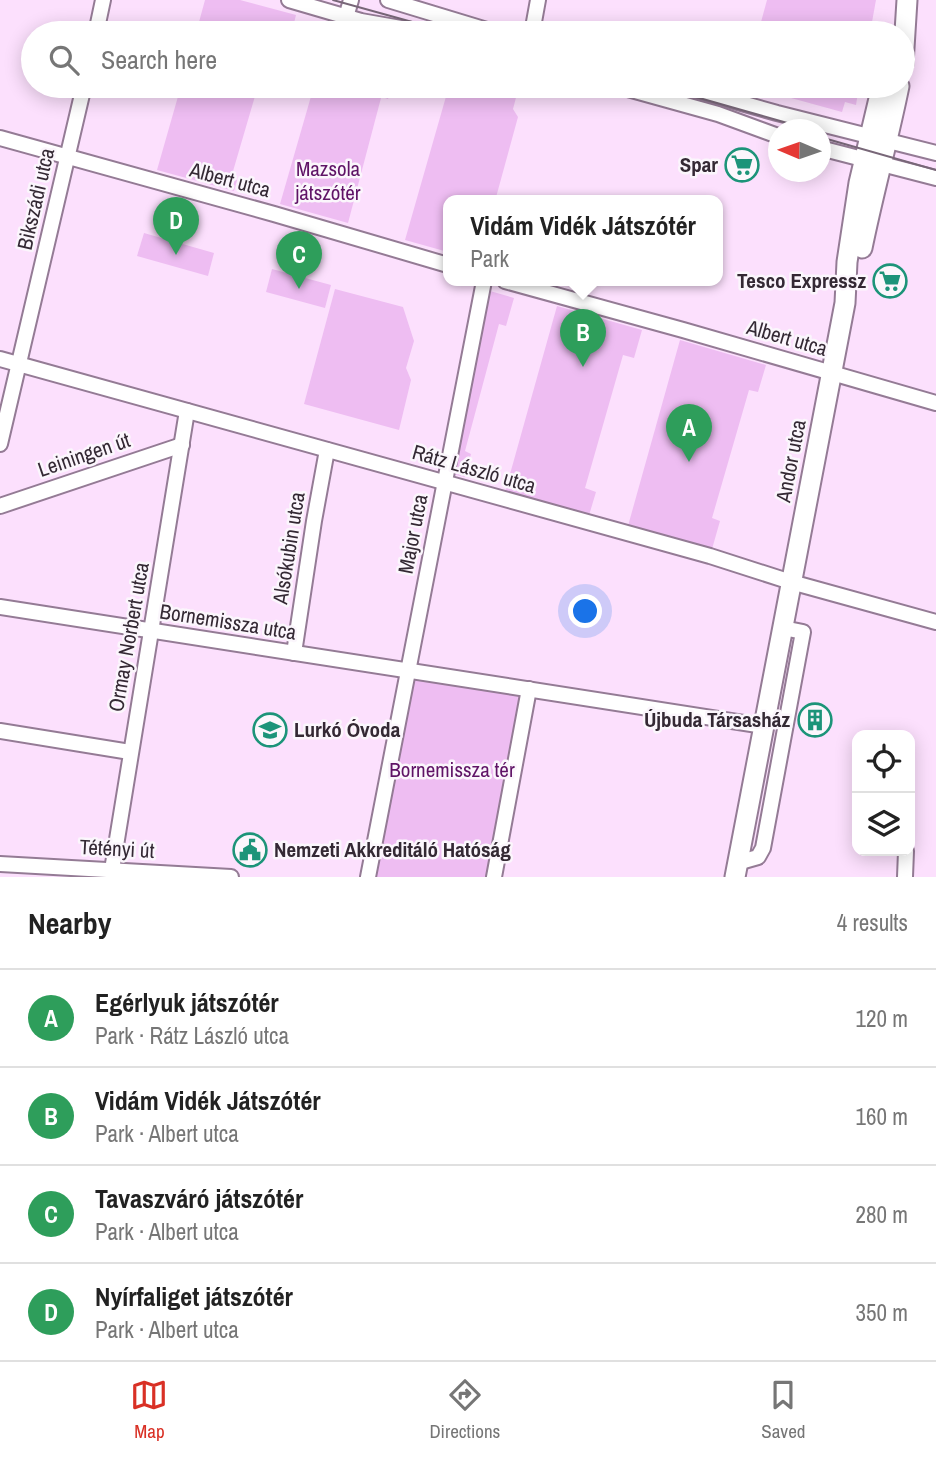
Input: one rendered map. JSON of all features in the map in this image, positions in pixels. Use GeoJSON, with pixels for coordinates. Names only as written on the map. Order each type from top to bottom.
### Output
{"type":"FeatureCollection","features":[{"type":"Feature","properties":{"kind":"main road"},"geometry":{"type":"LineString","coordinates":[[896,21],[901,0]]}},
{"type":"Feature","properties":{"kind":"main road"},"geometry":{"type":"LineString","coordinates":[[906,21],[907,0]]}},
{"type":"Feature","properties":{"kind":"main road"},"geometry":{"type":"LineString","coordinates":[[879,138],[881,98]]}},
{"type":"Feature","properties":{"kind":"main road"},"geometry":{"type":"LineString","coordinates":[[879,138],[894,98]]}},
{"type":"Feature","properties":{"kind":"main road","name":"Andor utca"},"geometry":{"type":"LineString","coordinates":[[736,870],[845,303],[858,265],[875,186],[873,162],[879,138]]}},
{"type":"Feature","properties":{"kind":"street"},"geometry":{"type":"LineString","coordinates":[[98,21],[102,0]]}},
{"type":"Feature","properties":{"kind":"street"},"geometry":{"type":"LineString","coordinates":[[289,0],[367,21]]}},
{"type":"Feature","properties":{"kind":"street"},"geometry":{"type":"LineString","coordinates":[[346,17],[351,0]]}},
{"type":"Feature","properties":{"kind":"street"},"geometry":{"type":"LineString","coordinates":[[388,0],[457,21]]}},
{"type":"Feature","properties":{"kind":"street"},"geometry":{"type":"LineString","coordinates":[[534,21],[538,0]]}},
{"type":"Feature","properties":{"kind":"street","name":"Bikszádi utca"},"geometry":{"type":"LineString","coordinates":[[0,444],[81,98]]}},
{"type":"Feature","properties":{"kind":"street"},"geometry":{"type":"LineString","coordinates":[[660,98],[718,114],[768,132]]}},
{"type":"Feature","properties":{"kind":"street"},"geometry":{"type":"LineString","coordinates":[[724,98],[936,153]]}},
{"type":"Feature","properties":{"kind":"street","name":"Albert utca"},"geometry":{"type":"LineString","coordinates":[[0,138],[443,264]]}},
{"type":"Feature","properties":{"kind":"street"},"geometry":{"type":"LineString","coordinates":[[831,151],[936,177]]}},
{"type":"Feature","properties":{"kind":"street","name":"Major utca"},"geometry":{"type":"LineString","coordinates":[[409,670],[483,286]]}},
{"type":"Feature","properties":{"kind":"street","name":"Albert utca"},"geometry":{"type":"LineString","coordinates":[[523,286],[936,402]]}},
{"type":"Feature","properties":{"kind":"street","name":"Rátz László utca"},"geometry":{"type":"LineString","coordinates":[[0,359],[710,556],[791,582],[936,622]]}},
{"type":"Feature","properties":{"kind":"street","name":"Ormay Norbert utca"},"geometry":{"type":"LineString","coordinates":[[112,870],[187,411]]}},
{"type":"Feature","properties":{"kind":"street","name":"Leiningen út"},"geometry":{"type":"LineString","coordinates":[[0,506],[182,445]]}},
{"type":"Feature","properties":{"kind":"street","name":"Alsókubin utca"},"geometry":{"type":"LineString","coordinates":[[294,653],[327,450]]}},
{"type":"Feature","properties":{"kind":"street","name":"Bornemissza utca"},"geometry":{"type":"LineString","coordinates":[[0,607],[409,670]]}},
{"type":"Feature","properties":{"kind":"street","name":"Andor utca"},"geometry":{"type":"LineString","coordinates":[[736,870],[758,857],[763,848],[803,632],[783,628]]}},
{"type":"Feature","properties":{"kind":"street"},"geometry":{"type":"LineString","coordinates":[[368,877],[409,670],[764,726]]}},
{"type":"Feature","properties":{"kind":"street"},"geometry":{"type":"LineString","coordinates":[[494,877],[529,689]]}},
{"type":"Feature","properties":{"kind":"street"},"geometry":{"type":"LineString","coordinates":[[0,731],[130,752]]}},
{"type":"Feature","properties":{"kind":"street"},"geometry":{"type":"LineString","coordinates":[[905,877],[906,856]]}},
{"type":"Feature","properties":{"kind":"street","name":"Tétényi út"},"geometry":{"type":"LineString","coordinates":[[0,864],[24,871],[112,870],[231,877]]}},
{"type":"Feature","properties":{"kind":"green space"},"geometry":{"type":"Polygon","coordinates":[[[205,0],[240,0],[296,15],[294,21],[199,21],[205,0]]]}},
{"type":"Feature","properties":{"kind":"green space"},"geometry":{"type":"Polygon","coordinates":[[[767,0],[876,0],[872,21],[761,21],[767,0]]]}},
{"type":"Feature","properties":{"kind":"green space"},"geometry":{"type":"Polygon","coordinates":[[[178,98],[254,98],[231,178],[237,180],[234,191],[157,170],[178,98]]]}},
{"type":"Feature","properties":{"kind":"green space","name":"Mazsola játszótér"},"geometry":{"type":"Polygon","coordinates":[[[311,98],[381,98],[348,223],[280,204],[311,98]]]}},
{"type":"Feature","properties":{"kind":"green space"},"geometry":{"type":"Polygon","coordinates":[[[446,98],[516,98],[513,109],[518,117],[497,195],[443,195],[443,251],[405,240],[446,98]]]}},
{"type":"Feature","properties":{"kind":"green space"},"geometry":{"type":"Polygon","coordinates":[[[791,98],[857,98],[856,105],[845,102],[842,112],[791,98]]]}},
{"type":"Feature","properties":{"kind":"green space"},"geometry":{"type":"Polygon","coordinates":[[[144,233],[214,253],[208,276],[137,256],[144,233]]]}},
{"type":"Feature","properties":{"kind":"green space"},"geometry":{"type":"Polygon","coordinates":[[[272,269],[331,285],[325,308],[266,292],[272,269]]]}},
{"type":"Feature","properties":{"kind":"green space"},"geometry":{"type":"Polygon","coordinates":[[[335,289],[403,307],[414,341],[406,368],[411,380],[399,430],[304,404],[335,289]]]}},
{"type":"Feature","properties":{"kind":"green space"},"geometry":{"type":"Polygon","coordinates":[[[490,291],[514,298],[506,326],[499,324],[465,451],[471,454],[465,477],[452,474],[490,291]]]}},
{"type":"Feature","properties":{"kind":"green space"},"geometry":{"type":"Polygon","coordinates":[[[557,306],[642,330],[634,358],[623,355],[585,488],[596,492],[587,522],[503,499],[557,306]]]}},
{"type":"Feature","properties":{"kind":"green space"},"geometry":{"type":"Polygon","coordinates":[[[680,340],[766,365],[758,392],[749,390],[712,518],[720,521],[710,556],[626,533],[680,340]]]}},
{"type":"Feature","properties":{"kind":"green space","name":"Bornemissza tér"},"geometry":{"type":"Polygon","coordinates":[[[409,670],[529,689],[494,877],[368,877],[409,670]]]}},
{"type":"Feature","properties":{"kind":"tram line"},"geometry":{"type":"LineString","coordinates":[[333,0],[409,21]]}},
{"type":"Feature","properties":{"kind":"tram line"},"geometry":{"type":"LineString","coordinates":[[699,98],[773,119]]}},
{"type":"Feature","properties":{"kind":"tram line"},"geometry":{"type":"LineString","coordinates":[[831,140],[936,170]]}},
{"type":"Feature","properties":{"kind":"place","name":"Spar"},"geometry":{"type":"Point","coordinates":[742,165]}},
{"type":"Feature","properties":{"kind":"place","name":"Nyírfaliget játszótér"},"geometry":{"type":"Point","coordinates":[176,255]}},
{"type":"Feature","properties":{"kind":"place","name":"Tesco Expressz"},"geometry":{"type":"Point","coordinates":[890,281]}},
{"type":"Feature","properties":{"kind":"place","name":"Tavaszváró játszótér"},"geometry":{"type":"Point","coordinates":[299,289]}},
{"type":"Feature","properties":{"kind":"place","name":"Vidám Vidék Játszótér"},"geometry":{"type":"Point","coordinates":[583,367]}},
{"type":"Feature","properties":{"kind":"place","name":"Egérlyuk játszótér"},"geometry":{"type":"Point","coordinates":[689,462]}},
{"type":"Feature","properties":{"kind":"place","name":"Újbuda Társasház"},"geometry":{"type":"Point","coordinates":[815,720]}},
{"type":"Feature","properties":{"kind":"place","name":"Lurkó Óvoda"},"geometry":{"type":"Point","coordinates":[270,730]}},
{"type":"Feature","properties":{"kind":"place","name":"Nemzeti Akkreditáló Hatóság"},"geometry":{"type":"Point","coordinates":[250,850]}}]}
